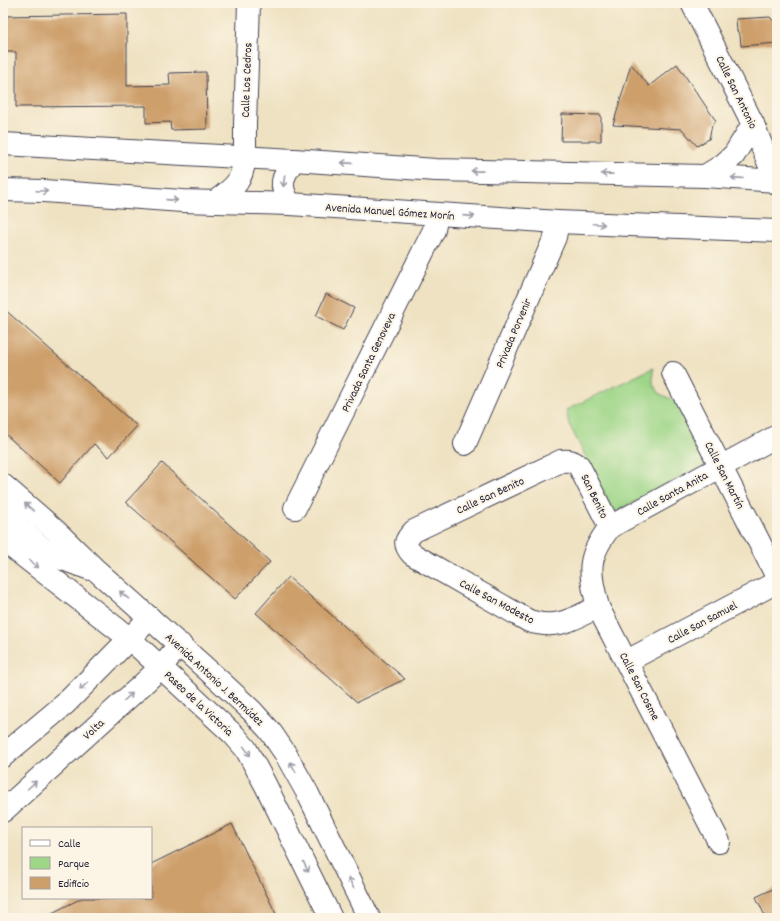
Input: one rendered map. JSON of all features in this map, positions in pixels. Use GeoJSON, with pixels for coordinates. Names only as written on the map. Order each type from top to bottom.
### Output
{"type":"FeatureCollection","features":[{"type":"Feature","properties":{"kind":"main road","name":"Calle Los Cedros"},"geometry":{"type":"LineString","coordinates":[[216,201],[230,192],[240,179],[245,157],[249,3]]}},
{"type":"Feature","properties":{"kind":"main road","name":"Calle San Antonio"},"geometry":{"type":"LineString","coordinates":[[692,3],[753,124],[777,182]]}},
{"type":"Feature","properties":{"kind":"main road"},"geometry":{"type":"LineString","coordinates":[[705,176],[723,165],[734,155],[753,124]]}},
{"type":"Feature","properties":{"kind":"main road"},"geometry":{"type":"LineString","coordinates":[[3,144],[245,157],[436,170],[705,176],[777,182]]}},
{"type":"Feature","properties":{"kind":"main road"},"geometry":{"type":"LineString","coordinates":[[290,204],[282,184],[286,170],[294,160]]}},
{"type":"Feature","properties":{"kind":"main road","name":"Avenida Manuel Gómez Morín"},"geometry":{"type":"LineString","coordinates":[[3,190],[44,191],[182,201],[290,204],[558,222],[777,231]]}},
{"type":"Feature","properties":{"kind":"main road","name":"Privada Santa Genoveva"},"geometry":{"type":"LineString","coordinates":[[295,508],[434,230],[437,214]]}},
{"type":"Feature","properties":{"kind":"main road","name":"Privada Porvenir"},"geometry":{"type":"LineString","coordinates":[[465,444],[555,237],[558,222]]}},
{"type":"Feature","properties":{"kind":"main road","name":"Calle San Martín"},"geometry":{"type":"LineString","coordinates":[[673,373],[777,577]]}},
{"type":"Feature","properties":{"kind":"main road","name":"Calle Santa Anita"},"geometry":{"type":"LineString","coordinates":[[610,527],[777,436]]}},
{"type":"Feature","properties":{"kind":"main road","name":"Calle San Benito"},"geometry":{"type":"LineString","coordinates":[[405,542],[414,530],[561,461],[568,460],[580,466]]}},
{"type":"Feature","properties":{"kind":"main road","name":"San Benito"},"geometry":{"type":"LineString","coordinates":[[580,466],[610,527]]}},
{"type":"Feature","properties":{"kind":"main road","name":"Avenida Antonio J. Bermúdez"},"geometry":{"type":"LineString","coordinates":[[3,485],[56,531],[97,571],[237,696],[270,730],[308,794],[369,918]]}},
{"type":"Feature","properties":{"kind":"main road"},"geometry":{"type":"LineString","coordinates":[[3,513],[41,547],[54,556],[97,571]]}},
{"type":"Feature","properties":{"kind":"main road","name":"Calle San Cosme"},"geometry":{"type":"LineString","coordinates":[[610,527],[600,540],[593,554],[591,567],[592,584],[598,607],[719,842]]}},
{"type":"Feature","properties":{"kind":"main road","name":"Paseo de la Victoria"},"geometry":{"type":"LineString","coordinates":[[3,540],[130,639],[234,735],[246,749],[265,784],[331,918]]}},
{"type":"Feature","properties":{"kind":"main road","name":"Calle San Modesto"},"geometry":{"type":"LineString","coordinates":[[405,542],[406,548],[412,554],[529,621],[552,625],[564,623],[598,607]]}},
{"type":"Feature","properties":{"kind":"main road","name":"Calle San Samuel"},"geometry":{"type":"LineString","coordinates":[[627,661],[777,582]]}},
{"type":"Feature","properties":{"kind":"main road"},"geometry":{"type":"LineString","coordinates":[[3,756],[65,704],[150,618]]}},
{"type":"Feature","properties":{"kind":"main road","name":"Volta"},"geometry":{"type":"LineString","coordinates":[[3,811],[160,667],[180,644]]}},
{"type":"Feature","properties":{"kind":"green space"},"geometry":{"type":"Polygon","coordinates":[[[653,368],[653,384],[660,394],[676,401],[709,462],[614,513],[569,424],[566,410],[653,368]]]}},
{"type":"Feature","properties":{"kind":"building"},"geometry":{"type":"Polygon","coordinates":[[[127,14],[127,86],[170,85],[169,73],[206,72],[207,129],[171,130],[170,122],[146,123],[146,106],[16,107],[16,52],[3,52],[3,16],[127,14]]]}},
{"type":"Feature","properties":{"kind":"building"},"geometry":{"type":"Polygon","coordinates":[[[770,17],[777,25],[777,43],[741,46],[740,35],[737,31],[736,19],[770,17]]]}},
{"type":"Feature","properties":{"kind":"building"},"geometry":{"type":"Polygon","coordinates":[[[631,64],[649,86],[677,64],[716,121],[712,125],[709,139],[697,146],[682,129],[613,125],[631,64]]]}},
{"type":"Feature","properties":{"kind":"building"},"geometry":{"type":"Polygon","coordinates":[[[562,114],[601,115],[601,141],[561,141],[562,114]]]}},
{"type":"Feature","properties":{"kind":"building"},"geometry":{"type":"Polygon","coordinates":[[[326,294],[354,308],[343,330],[316,316],[326,294]]]}},
{"type":"Feature","properties":{"kind":"building"},"geometry":{"type":"Polygon","coordinates":[[[3,308],[137,426],[109,457],[94,444],[60,483],[3,432],[3,308]]]}},
{"type":"Feature","properties":{"kind":"building"},"geometry":{"type":"Polygon","coordinates":[[[162,463],[270,562],[235,599],[126,502],[162,463]]]}},
{"type":"Feature","properties":{"kind":"building"},"geometry":{"type":"Polygon","coordinates":[[[288,577],[405,679],[357,702],[256,613],[288,577]]]}},
{"type":"Feature","properties":{"kind":"building"},"geometry":{"type":"Polygon","coordinates":[[[232,824],[278,918],[42,918],[80,899],[152,899],[152,864],[232,824]]]}},
{"type":"Feature","properties":{"kind":"building"},"geometry":{"type":"Polygon","coordinates":[[[777,887],[777,918],[766,918],[756,897],[777,887]]]}}]}
